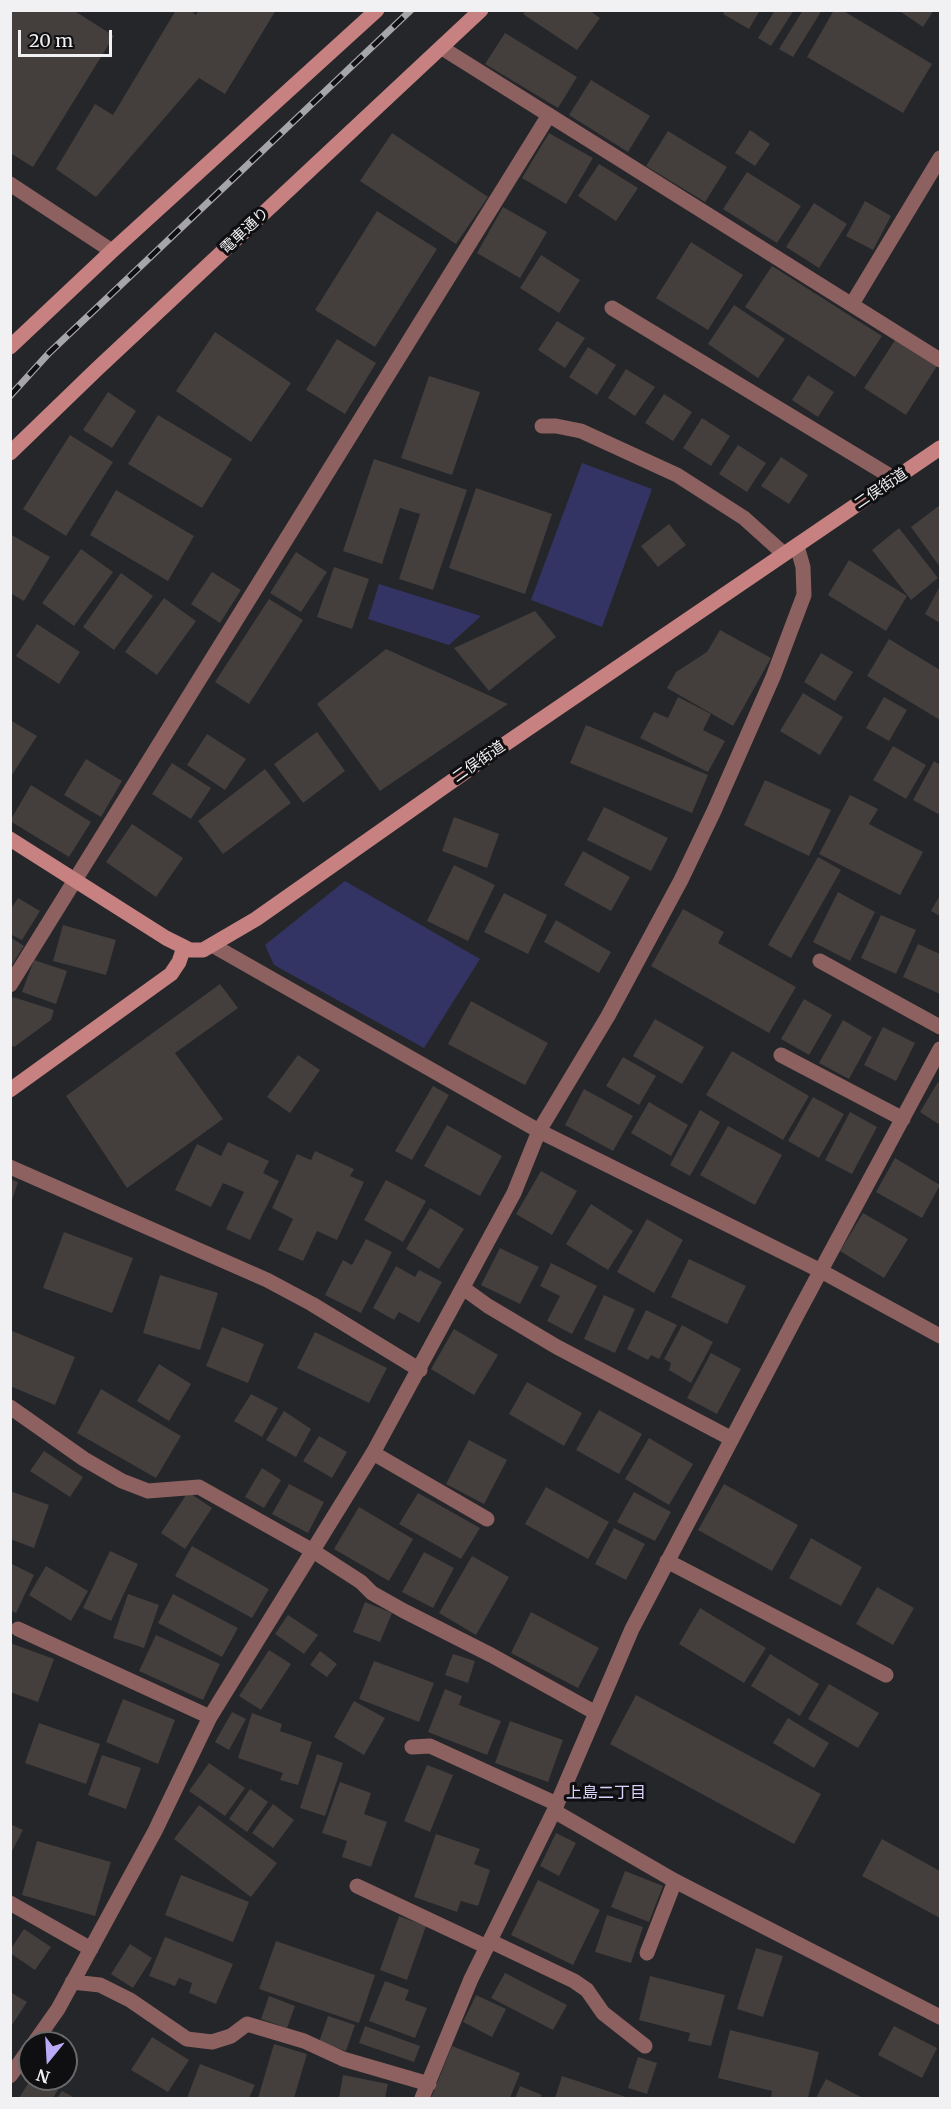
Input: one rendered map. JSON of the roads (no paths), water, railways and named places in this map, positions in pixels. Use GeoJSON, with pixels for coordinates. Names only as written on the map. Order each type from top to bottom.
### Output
{"type":"FeatureCollection","features":[{"type":"Feature","properties":{"kind":"street"},"geometry":{"type":"LineString","coordinates":[[10,347],[376,10]]}},
{"type":"Feature","properties":{"kind":"street","name":"電車通り"},"geometry":{"type":"LineString","coordinates":[[10,453],[481,10]]}},
{"type":"Feature","properties":{"kind":"street"},"geometry":{"type":"LineString","coordinates":[[442,48],[940,360]]}},
{"type":"Feature","properties":{"kind":"street"},"geometry":{"type":"LineString","coordinates":[[10,985],[549,115]]}},
{"type":"Feature","properties":{"kind":"street"},"geometry":{"type":"LineString","coordinates":[[852,304],[940,158]]}},
{"type":"Feature","properties":{"kind":"street"},"geometry":{"type":"LineString","coordinates":[[10,184],[112,251]]}},
{"type":"Feature","properties":{"kind":"street"},"geometry":{"type":"LineString","coordinates":[[612,308],[895,479]]}},
{"type":"Feature","properties":{"kind":"street"},"geometry":{"type":"LineString","coordinates":[[42,2031],[58,2009],[155,1831],[210,1717],[373,1453],[420,1370],[514,1193],[538,1131],[608,1016],[681,879],[714,811],[773,677],[804,595],[803,567],[791,550],[744,518],[677,475],[580,431],[556,426],[542,426]]}},
{"type":"Feature","properties":{"kind":"street","name":"二俣街道"},"geometry":{"type":"LineString","coordinates":[[184,947],[196,951],[212,945],[256,919],[492,753],[940,448]]}},
{"type":"Feature","properties":{"kind":"street"},"geometry":{"type":"LineString","coordinates":[[10,839],[166,938],[184,947],[171,975],[10,1090]]}},
{"type":"Feature","properties":{"kind":"street"},"geometry":{"type":"LineString","coordinates":[[212,945],[538,1131],[821,1271],[940,1336]]}},
{"type":"Feature","properties":{"kind":"street"},"geometry":{"type":"LineString","coordinates":[[820,961],[940,1028]]}},
{"type":"Feature","properties":{"kind":"street"},"geometry":{"type":"LineString","coordinates":[[422,2098],[471,1979],[556,1808],[632,1629],[940,1049]]}},
{"type":"Feature","properties":{"kind":"street"},"geometry":{"type":"LineString","coordinates":[[781,1055],[903,1119]]}},
{"type":"Feature","properties":{"kind":"street"},"geometry":{"type":"LineString","coordinates":[[10,1167],[267,1280],[312,1304],[420,1370]]}},
{"type":"Feature","properties":{"kind":"street"},"geometry":{"type":"LineString","coordinates":[[463,1288],[488,1306],[557,1347],[732,1439]]}},
{"type":"Feature","properties":{"kind":"street"},"geometry":{"type":"LineString","coordinates":[[10,1407],[84,1459],[122,1481],[148,1491],[199,1487],[313,1551],[361,1582],[372,1593],[491,1654],[596,1713]]}},
{"type":"Feature","properties":{"kind":"street"},"geometry":{"type":"LineString","coordinates":[[373,1453],[487,1519]]}},
{"type":"Feature","properties":{"kind":"street"},"geometry":{"type":"LineString","coordinates":[[668,1561],[886,1675]]}},
{"type":"Feature","properties":{"kind":"street"},"geometry":{"type":"LineString","coordinates":[[18,1629],[210,1717]]}},
{"type":"Feature","properties":{"kind":"street"},"geometry":{"type":"LineString","coordinates":[[412,1748],[430,1746],[556,1808],[675,1881],[940,2017]]}},
{"type":"Feature","properties":{"kind":"street"},"geometry":{"type":"LineString","coordinates":[[647,1953],[675,1881]]}},
{"type":"Feature","properties":{"kind":"street"},"geometry":{"type":"LineString","coordinates":[[357,1886],[574,1981],[587,1990],[603,2013],[645,2046]]}},
{"type":"Feature","properties":{"kind":"street"},"geometry":{"type":"LineString","coordinates":[[10,1903],[91,1948]]}},
{"type":"Feature","properties":{"kind":"street"},"geometry":{"type":"LineString","coordinates":[[72,1982],[100,1985],[130,2000],[187,2039],[212,2042],[231,2036],[247,2024],[304,2041],[343,2059],[429,2084]]}},
{"type":"Feature","properties":{"kind":"railway"},"geometry":{"type":"LineString","coordinates":[[10,396],[49,353],[411,10]]}},
{"type":"Feature","properties":{"kind":"district","name":"上島二丁目"},"geometry":{"type":"Point","coordinates":[606,1793]}}]}
